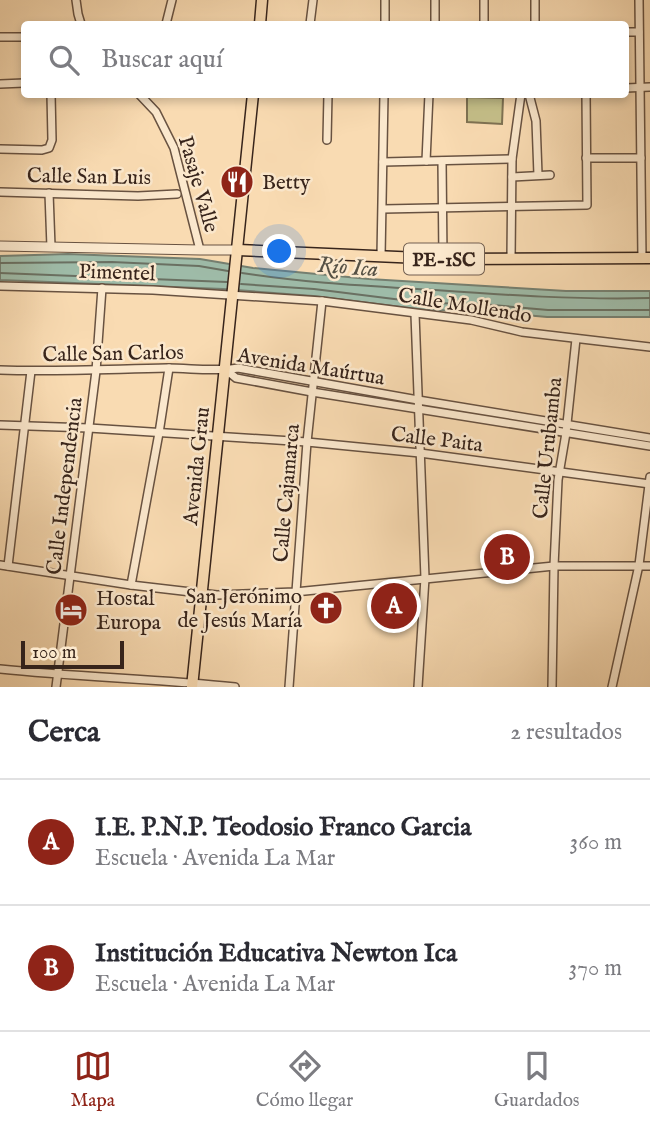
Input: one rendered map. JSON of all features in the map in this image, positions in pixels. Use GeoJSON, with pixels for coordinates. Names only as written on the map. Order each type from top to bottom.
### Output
{"type":"FeatureCollection","features":[{"type":"Feature","properties":{"kind":"main road"},"geometry":{"type":"LineString","coordinates":[[260,21],[262,0]]}},
{"type":"Feature","properties":{"kind":"main road","name":"Avenida Grau"},"geometry":{"type":"LineString","coordinates":[[193,685],[253,98]]}},
{"type":"Feature","properties":{"kind":"main road","name":"PE-1SC"},"geometry":{"type":"LineString","coordinates":[[237,255],[443,259],[646,258]]}},
{"type":"Feature","properties":{"kind":"street"},"geometry":{"type":"LineString","coordinates":[[76,0],[80,21]]}},
{"type":"Feature","properties":{"kind":"street"},"geometry":{"type":"LineString","coordinates":[[167,21],[172,0]]}},
{"type":"Feature","properties":{"kind":"street"},"geometry":{"type":"LineString","coordinates":[[310,21],[313,0]]}},
{"type":"Feature","properties":{"kind":"street"},"geometry":{"type":"LineString","coordinates":[[385,0],[385,21]]}},
{"type":"Feature","properties":{"kind":"street"},"geometry":{"type":"LineString","coordinates":[[435,0],[435,21]]}},
{"type":"Feature","properties":{"kind":"street"},"geometry":{"type":"LineString","coordinates":[[484,0],[484,21]]}},
{"type":"Feature","properties":{"kind":"street"},"geometry":{"type":"LineString","coordinates":[[535,0],[535,21]]}},
{"type":"Feature","properties":{"kind":"street"},"geometry":{"type":"LineString","coordinates":[[639,0],[641,160],[646,258]]}},
{"type":"Feature","properties":{"kind":"street"},"geometry":{"type":"LineString","coordinates":[[629,32],[639,32]]}},
{"type":"Feature","properties":{"kind":"street"},"geometry":{"type":"LineString","coordinates":[[0,37],[21,37]]}},
{"type":"Feature","properties":{"kind":"street"},"geometry":{"type":"LineString","coordinates":[[0,83],[21,83]]}},
{"type":"Feature","properties":{"kind":"street"},"geometry":{"type":"LineString","coordinates":[[629,88],[650,88]]}},
{"type":"Feature","properties":{"kind":"street"},"geometry":{"type":"LineString","coordinates":[[0,149],[48,148],[52,140],[51,98]]}},
{"type":"Feature","properties":{"kind":"street","name":"Pasaje Valle"},"geometry":{"type":"LineString","coordinates":[[143,98],[156,112],[174,148],[200,250]]}},
{"type":"Feature","properties":{"kind":"street"},"geometry":{"type":"LineString","coordinates":[[327,140],[328,98]]}},
{"type":"Feature","properties":{"kind":"street"},"geometry":{"type":"LineString","coordinates":[[381,256],[384,98]]}},
{"type":"Feature","properties":{"kind":"street"},"geometry":{"type":"LineString","coordinates":[[426,161],[429,98]]}},
{"type":"Feature","properties":{"kind":"street"},"geometry":{"type":"LineString","coordinates":[[511,259],[512,159],[520,98]]}},
{"type":"Feature","properties":{"kind":"street"},"geometry":{"type":"LineString","coordinates":[[530,98],[536,121],[538,175]]}},
{"type":"Feature","properties":{"kind":"street"},"geometry":{"type":"LineString","coordinates":[[383,209],[587,205],[586,98]]}},
{"type":"Feature","properties":{"kind":"street"},"geometry":{"type":"LineString","coordinates":[[586,158],[650,161]]}},
{"type":"Feature","properties":{"kind":"street"},"geometry":{"type":"LineString","coordinates":[[383,162],[512,159]]}},
{"type":"Feature","properties":{"kind":"street"},"geometry":{"type":"LineString","coordinates":[[442,161],[443,259]]}},
{"type":"Feature","properties":{"kind":"street"},"geometry":{"type":"LineString","coordinates":[[512,177],[550,175]]}},
{"type":"Feature","properties":{"kind":"street","name":"Calle San Luis"},"geometry":{"type":"LineString","coordinates":[[0,192],[138,196],[177,194]]}},
{"type":"Feature","properties":{"kind":"street"},"geometry":{"type":"LineString","coordinates":[[49,193],[51,247]]}},
{"type":"Feature","properties":{"kind":"street"},"geometry":{"type":"LineString","coordinates":[[0,246],[200,250],[237,255]]}},
{"type":"Feature","properties":{"kind":"street","name":"Pimentel"},"geometry":{"type":"LineString","coordinates":[[0,286],[233,293]]}},
{"type":"Feature","properties":{"kind":"street","name":"Calle Independencia"},"geometry":{"type":"LineString","coordinates":[[57,687],[96,371],[102,288]]}},
{"type":"Feature","properties":{"kind":"street","name":"Calle Mollendo"},"geometry":{"type":"LineString","coordinates":[[233,293],[471,320],[522,332],[650,347]]}},
{"type":"Feature","properties":{"kind":"street","name":"Calle Cajamarca"},"geometry":{"type":"LineString","coordinates":[[289,687],[307,442],[322,302]]}},
{"type":"Feature","properties":{"kind":"street"},"geometry":{"type":"LineString","coordinates":[[415,313],[425,578],[418,687]]}},
{"type":"Feature","properties":{"kind":"street","name":"Calle Urubamba"},"geometry":{"type":"LineString","coordinates":[[552,687],[559,473],[567,429],[576,340]]}},
{"type":"Feature","properties":{"kind":"street"},"geometry":{"type":"LineString","coordinates":[[131,585],[169,368]]}},
{"type":"Feature","properties":{"kind":"street","name":"Avenida Maúrtua"},"geometry":{"type":"LineString","coordinates":[[226,370],[237,368],[418,404],[567,429],[650,439]]}},
{"type":"Feature","properties":{"kind":"street","name":"Calle San Carlos"},"geometry":{"type":"LineString","coordinates":[[0,370],[226,370]]}},
{"type":"Feature","properties":{"kind":"street","name":"Avenida Maúrtua"},"geometry":{"type":"LineString","coordinates":[[226,370],[236,377],[312,392],[418,404]]}},
{"type":"Feature","properties":{"kind":"street"},"geometry":{"type":"LineString","coordinates":[[30,371],[25,426],[4,565],[217,595],[296,592],[554,566],[650,566]]}},
{"type":"Feature","properties":{"kind":"street","name":"Calle Paita"},"geometry":{"type":"LineString","coordinates":[[0,425],[307,442],[419,453],[650,484]]}},
{"type":"Feature","properties":{"kind":"street"},"geometry":{"type":"LineString","coordinates":[[612,687],[639,565],[650,477]]}},
{"type":"Feature","properties":{"kind":"street"},"geometry":{"type":"LineString","coordinates":[[0,669],[235,687]]}},
{"type":"Feature","properties":{"kind":"shaded area"},"geometry":{"type":"Polygon","coordinates":[[[467,98],[503,98],[502,124],[467,122],[467,98]]]}},
{"type":"Feature","properties":{"kind":"water","name":"Río Ica"},"geometry":{"type":"Polygon","coordinates":[[[68,254],[200,259],[253,268],[369,279],[566,291],[650,291],[650,317],[547,317],[480,311],[425,310],[313,296],[223,289],[0,280],[0,256],[68,254]]]}},
{"type":"Feature","properties":{"kind":"place","name":"Betty"},"geometry":{"type":"Point","coordinates":[237,182]}},
{"type":"Feature","properties":{"kind":"place","name":"Institución Educativa Newton Ica"},"geometry":{"type":"Point","coordinates":[507,557]}},
{"type":"Feature","properties":{"kind":"place","name":"I.E. P.N.P. Teodosio Franco Garcia"},"geometry":{"type":"Point","coordinates":[394,606]}},
{"type":"Feature","properties":{"kind":"place","name":"San Jerónimo de Jesús María"},"geometry":{"type":"Point","coordinates":[326,608]}},
{"type":"Feature","properties":{"kind":"place","name":"Hostal Europa"},"geometry":{"type":"Point","coordinates":[71,610]}}]}
